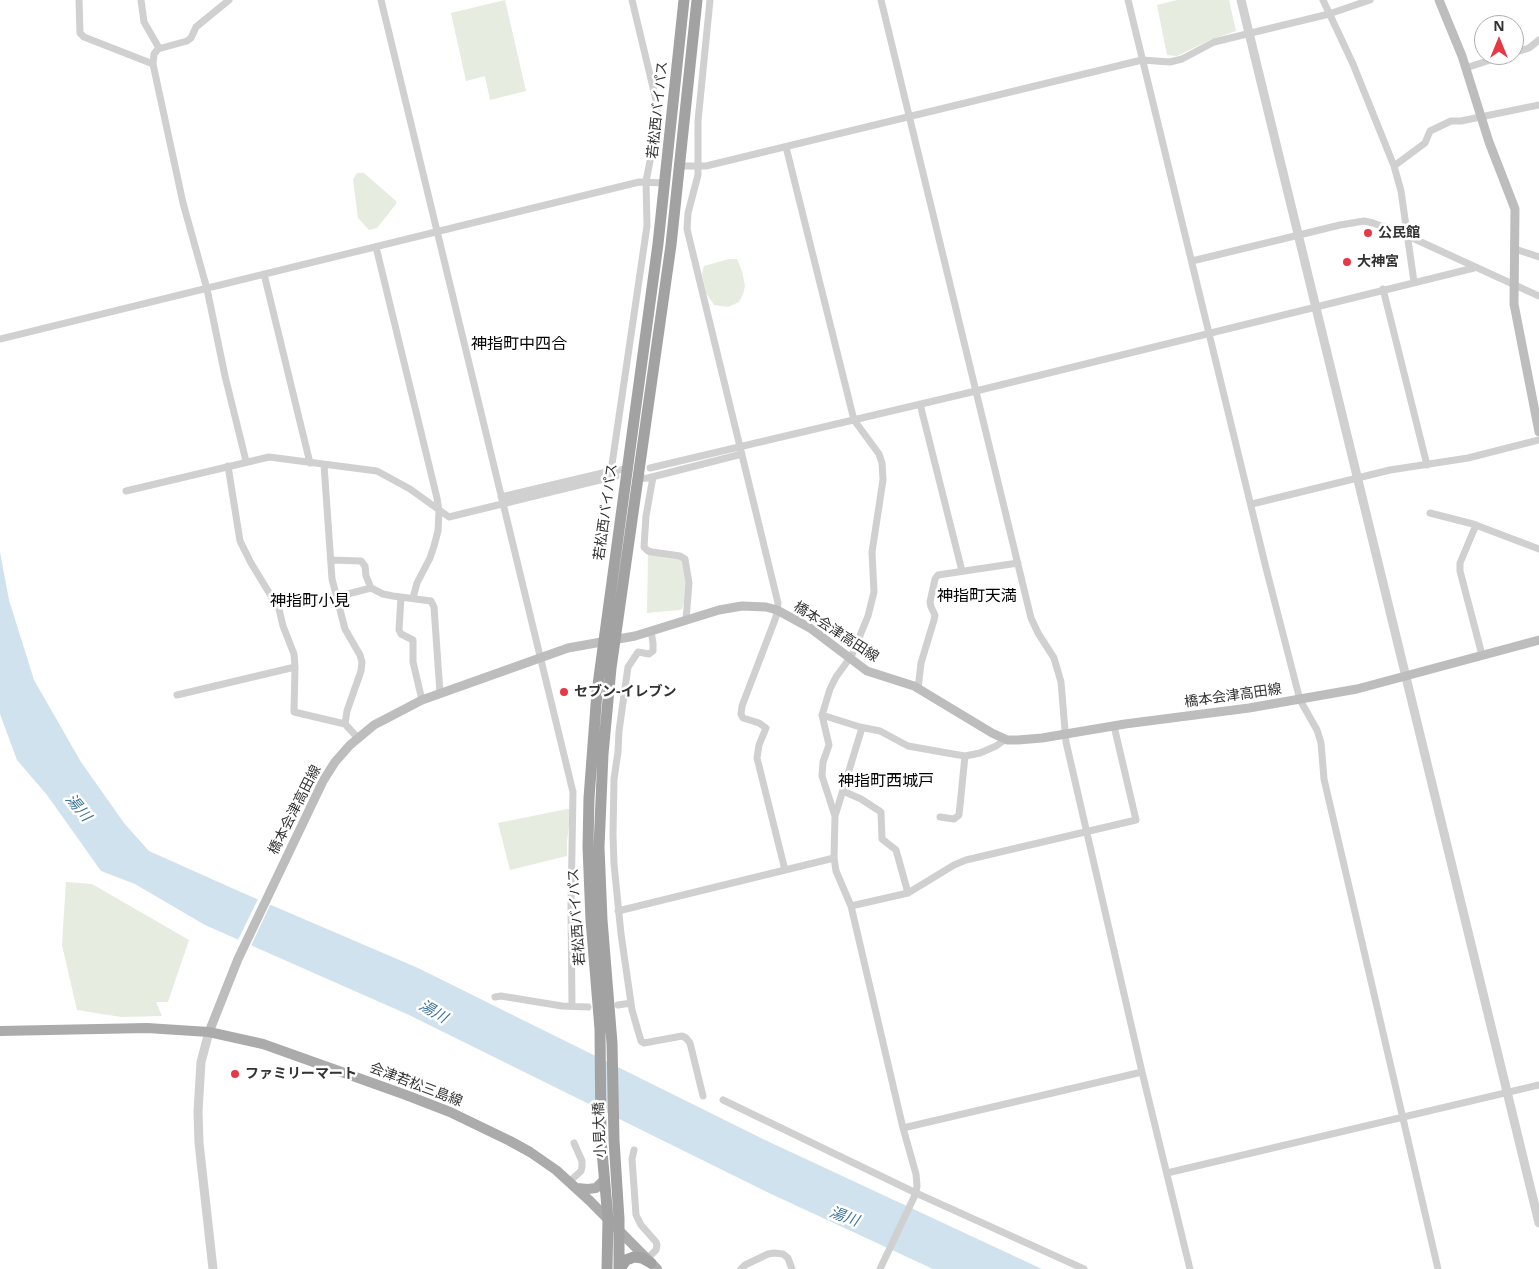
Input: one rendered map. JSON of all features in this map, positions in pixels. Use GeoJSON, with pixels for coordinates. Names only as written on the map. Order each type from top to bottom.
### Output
{"type":"FeatureCollection","features":[{"type":"Feature","properties":{"kind":"highway","name":"若松西バイパス"},"geometry":{"type":"LineString","coordinates":[[606,1028],[599,847],[609,640],[627,469],[658,244],[684,0]]}},
{"type":"Feature","properties":{"kind":"highway","name":"若松西バイパス"},"geometry":{"type":"LineString","coordinates":[[609,640],[638,479],[672,245],[697,0]]}},
{"type":"Feature","properties":{"kind":"highway","name":"小見大橋"},"geometry":{"type":"LineString","coordinates":[[606,1028],[620,1231]]}},
{"type":"Feature","properties":{"kind":"highway","name":"小見大橋"},"geometry":{"type":"LineString","coordinates":[[606,1028],[601,1140],[608,1219]]}},
{"type":"Feature","properties":{"kind":"highway"},"geometry":{"type":"LineString","coordinates":[[607,1269],[608,1219]]}},
{"type":"Feature","properties":{"kind":"highway"},"geometry":{"type":"LineString","coordinates":[[620,1231],[620,1269]]}},
{"type":"Feature","properties":{"kind":"highway"},"geometry":{"type":"LineString","coordinates":[[620,1269],[626,1260],[634,1257],[642,1258],[652,1263]]}},
{"type":"Feature","properties":{"kind":"main road"},"geometry":{"type":"LineString","coordinates":[[1439,0],[1466,68],[1491,149],[1514,205],[1515,311],[1539,432]]}},
{"type":"Feature","properties":{"kind":"main road","name":"橋本会津高田線"},"geometry":{"type":"LineString","coordinates":[[209,1032],[238,958],[323,782],[335,762],[358,738],[374,725],[391,715],[440,693],[568,648],[651,631],[736,606],[777,610],[810,628],[850,659],[874,674],[918,689],[1006,739],[1030,740],[1114,726],[1300,700],[1357,689],[1405,678],[1539,640]]}},
{"type":"Feature","properties":{"kind":"main road","name":"会津若松三島線"},"geometry":{"type":"LineString","coordinates":[[0,1031],[147,1028],[209,1032],[262,1044],[406,1095],[450,1112],[530,1152],[556,1170],[573,1185],[652,1263]]}},
{"type":"Feature","properties":{"kind":"main road"},"geometry":{"type":"LineString","coordinates":[[573,1185],[588,1189],[596,1188],[605,1180]]}},
{"type":"Feature","properties":{"kind":"street"},"geometry":{"type":"LineString","coordinates":[[79,0],[80,33],[84,37],[152,64]]}},
{"type":"Feature","properties":{"kind":"street"},"geometry":{"type":"LineString","coordinates":[[141,0],[144,22],[159,48]]}},
{"type":"Feature","properties":{"kind":"street"},"geometry":{"type":"LineString","coordinates":[[229,0],[196,26],[191,38],[187,41],[159,48],[154,54],[152,64],[183,204],[207,289],[225,376],[246,461]]}},
{"type":"Feature","properties":{"kind":"street"},"geometry":{"type":"LineString","coordinates":[[381,0],[574,795],[570,906],[572,1006]]}},
{"type":"Feature","properties":{"kind":"street"},"geometry":{"type":"LineString","coordinates":[[613,474],[647,226],[646,181],[657,127],[656,100],[632,0]]}},
{"type":"Feature","properties":{"kind":"street"},"geometry":{"type":"LineString","coordinates":[[710,0],[698,121],[699,167],[686,229],[777,602],[776,617],[742,706],[741,714],[743,718],[759,723],[766,728],[759,745],[757,758],[785,870]]}},
{"type":"Feature","properties":{"kind":"street"},"geometry":{"type":"LineString","coordinates":[[881,0],[1032,618],[1058,669],[1061,682],[1066,742],[1142,1072],[1190,1269]]}},
{"type":"Feature","properties":{"kind":"street"},"geometry":{"type":"LineString","coordinates":[[1128,0],[1300,700],[1317,730],[1321,742],[1324,779],[1438,1269]]}},
{"type":"Feature","properties":{"kind":"street"},"geometry":{"type":"LineString","coordinates":[[1241,0],[1539,1223]]}},
{"type":"Feature","properties":{"kind":"street"},"geometry":{"type":"LineString","coordinates":[[1323,0],[1353,64],[1394,166],[1401,191],[1414,282]]}},
{"type":"Feature","properties":{"kind":"street"},"geometry":{"type":"LineString","coordinates":[[680,166],[699,167],[1142,60],[1170,62],[1182,59],[1214,42],[1329,14],[1370,0]]}},
{"type":"Feature","properties":{"kind":"street"},"geometry":{"type":"LineString","coordinates":[[1524,50],[1539,40]]}},
{"type":"Feature","properties":{"kind":"street"},"geometry":{"type":"LineString","coordinates":[[1466,68],[1475,65]]}},
{"type":"Feature","properties":{"kind":"street"},"geometry":{"type":"LineString","coordinates":[[1394,166],[1425,144],[1430,132],[1451,121],[1461,121],[1539,105]]}},
{"type":"Feature","properties":{"kind":"street"},"geometry":{"type":"LineString","coordinates":[[786,147],[854,420],[879,454],[882,463],[883,480],[872,552],[874,592],[868,616],[850,659],[836,677],[822,715],[829,745],[823,762],[822,776],[835,816]]}},
{"type":"Feature","properties":{"kind":"street"},"geometry":{"type":"LineString","coordinates":[[0,339],[646,181],[665,183]]}},
{"type":"Feature","properties":{"kind":"street"},"geometry":{"type":"LineString","coordinates":[[1192,261],[1340,225],[1364,221],[1373,222],[1408,236],[1474,268],[1539,296]]}},
{"type":"Feature","properties":{"kind":"street"},"geometry":{"type":"LineString","coordinates":[[376,247],[439,511],[438,531],[434,546],[430,558],[417,582],[413,598]]}},
{"type":"Feature","properties":{"kind":"street"},"geometry":{"type":"LineString","coordinates":[[1515,250],[1539,257]]}},
{"type":"Feature","properties":{"kind":"street"},"geometry":{"type":"LineString","coordinates":[[638,479],[653,477],[854,420],[1474,268]]}},
{"type":"Feature","properties":{"kind":"street"},"geometry":{"type":"LineString","coordinates":[[264,274],[310,463]]}},
{"type":"Feature","properties":{"kind":"street"},"geometry":{"type":"LineString","coordinates":[[1383,290],[1427,465]]}},
{"type":"Feature","properties":{"kind":"street"},"geometry":{"type":"LineString","coordinates":[[920,404],[962,571]]}},
{"type":"Feature","properties":{"kind":"street"},"geometry":{"type":"LineString","coordinates":[[1252,504],[1390,470],[1468,458],[1539,440]]}},
{"type":"Feature","properties":{"kind":"street"},"geometry":{"type":"LineString","coordinates":[[650,468],[741,451]]}},
{"type":"Feature","properties":{"kind":"street"},"geometry":{"type":"LineString","coordinates":[[126,492],[246,461],[269,457],[377,471],[417,494],[449,517],[504,505],[627,469]]}},
{"type":"Feature","properties":{"kind":"street"},"geometry":{"type":"LineString","coordinates":[[324,465],[332,579],[345,629],[362,662],[345,724]]}},
{"type":"Feature","properties":{"kind":"street"},"geometry":{"type":"LineString","coordinates":[[228,466],[240,541],[279,609],[283,626],[294,654],[294,712],[345,724],[358,738]]}},
{"type":"Feature","properties":{"kind":"street"},"geometry":{"type":"LineString","coordinates":[[502,497],[613,474]]}},
{"type":"Feature","properties":{"kind":"street"},"geometry":{"type":"LineString","coordinates":[[653,477],[646,516],[644,546],[652,552],[680,556],[685,559],[689,583],[686,620]]}},
{"type":"Feature","properties":{"kind":"street"},"geometry":{"type":"LineString","coordinates":[[1430,513],[1476,525],[1539,549]]}},
{"type":"Feature","properties":{"kind":"street"},"geometry":{"type":"LineString","coordinates":[[1476,525],[1460,563],[1460,571],[1482,655]]}},
{"type":"Feature","properties":{"kind":"street"},"geometry":{"type":"LineString","coordinates":[[331,560],[361,561],[365,566],[366,576],[371,588],[383,594],[427,599],[434,604],[440,693]]}},
{"type":"Feature","properties":{"kind":"street"},"geometry":{"type":"LineString","coordinates":[[918,689],[921,663],[935,616],[930,602],[935,579],[938,575],[1018,563]]}},
{"type":"Feature","properties":{"kind":"street"},"geometry":{"type":"LineString","coordinates":[[336,597],[371,588]]}},
{"type":"Feature","properties":{"kind":"street"},"geometry":{"type":"LineString","coordinates":[[401,597],[399,630],[401,634],[413,640],[413,662],[422,700]]}},
{"type":"Feature","properties":{"kind":"street"},"geometry":{"type":"LineString","coordinates":[[651,631],[653,651],[648,654],[638,652],[628,666],[619,731],[614,776],[613,826],[618,910],[631,1003],[641,1041],[644,1043],[682,1036],[686,1038],[690,1043],[703,1096]]}},
{"type":"Feature","properties":{"kind":"street"},"geometry":{"type":"LineString","coordinates":[[177,695],[295,667]]}},
{"type":"Feature","properties":{"kind":"street"},"geometry":{"type":"LineString","coordinates":[[822,715],[862,728],[880,731],[908,746],[966,756],[980,753],[1006,739]]}},
{"type":"Feature","properties":{"kind":"street"},"geometry":{"type":"LineString","coordinates":[[851,906],[908,893],[954,865],[966,860],[1136,820],[1114,726]]}},
{"type":"Feature","properties":{"kind":"street"},"geometry":{"type":"LineString","coordinates":[[862,728],[835,816],[834,858],[836,871],[851,906],[903,1128],[916,1174],[916,1193],[880,1269]]}},
{"type":"Feature","properties":{"kind":"street"},"geometry":{"type":"LineString","coordinates":[[940,817],[954,819],[959,815],[966,756]]}},
{"type":"Feature","properties":{"kind":"street"},"geometry":{"type":"LineString","coordinates":[[843,791],[861,799],[881,812],[882,838],[896,850],[908,893]]}},
{"type":"Feature","properties":{"kind":"street"},"geometry":{"type":"LineString","coordinates":[[618,910],[834,858]]}},
{"type":"Feature","properties":{"kind":"street"},"geometry":{"type":"LineString","coordinates":[[495,997],[588,1007]]}},
{"type":"Feature","properties":{"kind":"street"},"geometry":{"type":"LineString","coordinates":[[618,1005],[631,1003]]}},
{"type":"Feature","properties":{"kind":"street"},"geometry":{"type":"LineString","coordinates":[[209,1032],[201,1062],[198,1144],[213,1269]]}},
{"type":"Feature","properties":{"kind":"street"},"geometry":{"type":"LineString","coordinates":[[903,1128],[1142,1072]]}},
{"type":"Feature","properties":{"kind":"street"},"geometry":{"type":"LineString","coordinates":[[1167,1173],[1539,1084]]}},
{"type":"Feature","properties":{"kind":"street"},"geometry":{"type":"LineString","coordinates":[[723,1100],[916,1193],[1084,1269]]}},
{"type":"Feature","properties":{"kind":"street"},"geometry":{"type":"LineString","coordinates":[[573,1185],[582,1167],[582,1161],[574,1143]]}},
{"type":"Feature","properties":{"kind":"street"},"geometry":{"type":"LineString","coordinates":[[634,1150],[632,1159],[636,1215],[641,1225],[657,1245],[652,1263]]}},
{"type":"Feature","properties":{"kind":"street"},"geometry":{"type":"LineString","coordinates":[[741,1269],[744,1265],[774,1253],[783,1254],[788,1258],[792,1269]]}},
{"type":"Feature","properties":{"kind":"shaded area"},"geometry":{"type":"Polygon","coordinates":[[[505,0],[526,91],[490,100],[485,76],[466,81],[451,13],[505,0]]]}},
{"type":"Feature","properties":{"kind":"shaded area"},"geometry":{"type":"Polygon","coordinates":[[[1177,0],[1229,0],[1236,31],[1210,40],[1177,56],[1167,55],[1157,5],[1177,0]]]}},
{"type":"Feature","properties":{"kind":"shaded area"},"geometry":{"type":"Polygon","coordinates":[[[357,173],[364,173],[396,201],[396,204],[377,228],[369,230],[358,218],[353,179],[357,173]]]}},
{"type":"Feature","properties":{"kind":"shaded area"},"geometry":{"type":"Polygon","coordinates":[[[729,259],[737,259],[742,271],[745,286],[743,294],[739,302],[728,307],[714,305],[706,293],[702,274],[704,266],[729,259]]]}},
{"type":"Feature","properties":{"kind":"shaded area"},"geometry":{"type":"Polygon","coordinates":[[[648,554],[681,558],[687,593],[682,609],[647,613],[648,554]]]}},
{"type":"Feature","properties":{"kind":"shaded area"},"geometry":{"type":"Polygon","coordinates":[[[571,809],[571,811],[567,856],[510,870],[498,823],[571,809]]]}},
{"type":"Feature","properties":{"kind":"shaded area"},"geometry":{"type":"Polygon","coordinates":[[[66,882],[92,884],[189,940],[168,1002],[156,1002],[162,1016],[121,1017],[77,1010],[62,945],[66,882]]]}},
{"type":"Feature","properties":{"kind":"water","name":"湯川"},"geometry":{"type":"Polygon","coordinates":[[[0,552],[9,600],[34,680],[81,762],[124,823],[149,851],[418,968],[765,1140],[1042,1269],[933,1269],[769,1193],[409,1015],[205,925],[135,884],[101,871],[47,795],[17,760],[0,714],[0,552]]]}},
{"type":"Feature","properties":{"kind":"pier"},"geometry":{"type":"Polygon","coordinates":[[[259,897],[271,903],[250,948],[237,942],[259,897]]]}},
{"type":"Feature","properties":{"kind":"place","name":"公民館"},"geometry":{"type":"Point","coordinates":[1368,233]}},
{"type":"Feature","properties":{"kind":"place","name":"大神宮"},"geometry":{"type":"Point","coordinates":[1347,262]}},
{"type":"Feature","properties":{"kind":"place","name":"セブン-イレブン"},"geometry":{"type":"Point","coordinates":[564,692]}},
{"type":"Feature","properties":{"kind":"place","name":"ファミリーマート"},"geometry":{"type":"Point","coordinates":[235,1074]}},
{"type":"Feature","properties":{"kind":"district","name":"神指町中四合"},"geometry":{"type":"Point","coordinates":[519,344]}},
{"type":"Feature","properties":{"kind":"district","name":"神指町天満"},"geometry":{"type":"Point","coordinates":[977,596]}},
{"type":"Feature","properties":{"kind":"district","name":"神指町小見"},"geometry":{"type":"Point","coordinates":[310,601]}},
{"type":"Feature","properties":{"kind":"district","name":"神指町西城戸"},"geometry":{"type":"Point","coordinates":[886,781]}}]}
